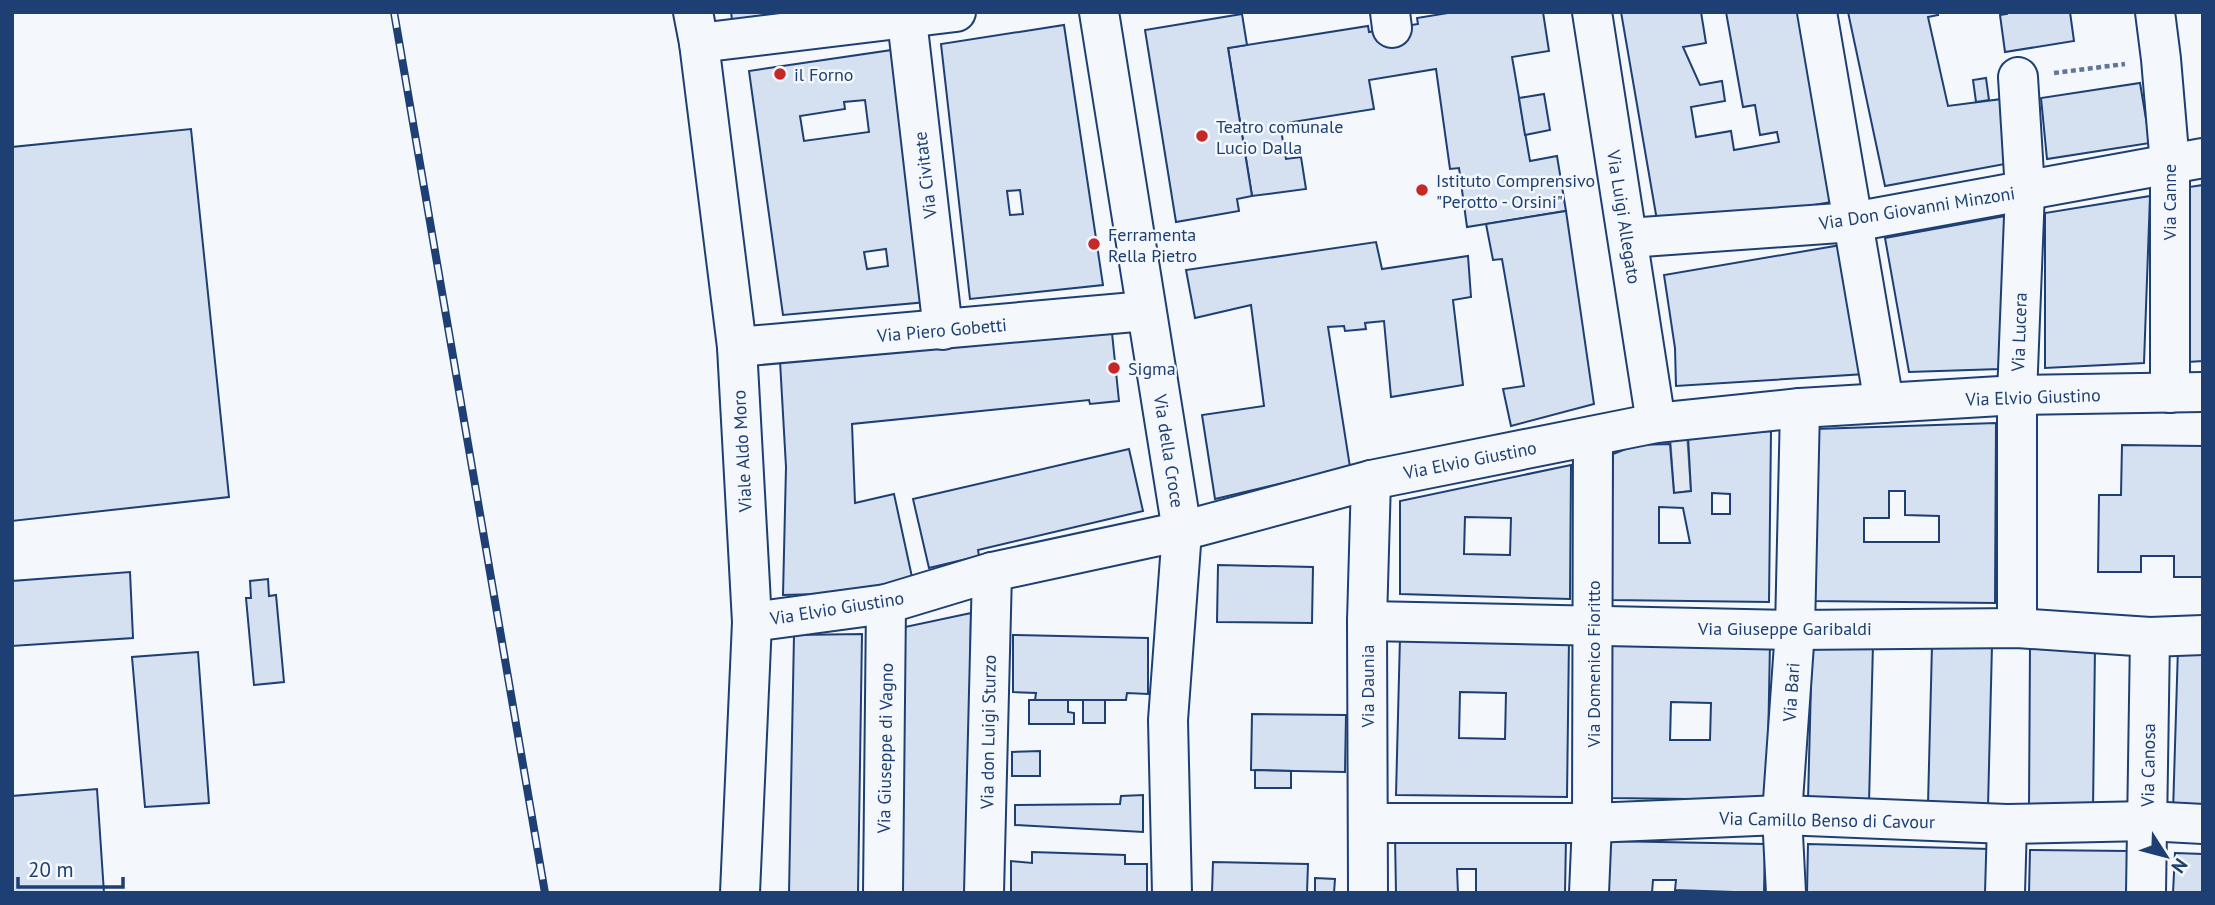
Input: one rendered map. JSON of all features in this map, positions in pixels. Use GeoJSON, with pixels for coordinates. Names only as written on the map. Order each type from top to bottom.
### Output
{"type":"FeatureCollection","features":[{"type":"Feature","properties":{"kind":"street"},"geometry":{"type":"LineString","coordinates":[[696,28],[907,20],[956,12]]}},
{"type":"Feature","properties":{"kind":"street","name":"Via della Croce"},"geometry":{"type":"LineString","coordinates":[[1098,12],[1182,531],[1168,720],[1172,893]]}},
{"type":"Feature","properties":{"kind":"street","name":"Via Luigi Allegato"},"geometry":{"type":"LineString","coordinates":[[1591,12],[1656,423]]}},
{"type":"Feature","properties":{"kind":"street"},"geometry":{"type":"LineString","coordinates":[[1817,12],[1884,404]]}},
{"type":"Feature","properties":{"kind":"street","name":"Via Canne"},"geometry":{"type":"LineString","coordinates":[[2155,12],[2161,59],[2186,162],[2186,393]]}},
{"type":"Feature","properties":{"kind":"street","name":"Via Civitate"},"geometry":{"type":"LineString","coordinates":[[907,20],[943,330]]}},
{"type":"Feature","properties":{"kind":"street","name":"Viale Aldo Moro"},"geometry":{"type":"LineString","coordinates":[[696,28],[737,348],[752,622],[740,893]]}},
{"type":"Feature","properties":{"kind":"street","name":"Via Lucera"},"geometry":{"type":"LineString","coordinates":[[2017,628],[2017,395],[2025,191],[2018,77]]}},
{"type":"Feature","properties":{"kind":"street","name":"Via Don Giovanni Minzoni"},"geometry":{"type":"LineString","coordinates":[[1628,238],[1853,222],[2186,162]]}},
{"type":"Feature","properties":{"kind":"street","name":"Via Piero Gobetti"},"geometry":{"type":"LineString","coordinates":[[737,348],[1146,311]]}},
{"type":"Feature","properties":{"kind":"street","name":"Via Elvio Giustino"},"geometry":{"type":"LineString","coordinates":[[752,622],[886,604],[992,572],[1182,531],[1371,480],[1656,423],[1800,408],[2017,395],[2186,393]]}},
{"type":"Feature","properties":{"kind":"street","name":"Via Bari"},"geometry":{"type":"LineString","coordinates":[[1786,893],[1782,815],[1795,630],[1800,408]]}},
{"type":"Feature","properties":{"kind":"street","name":"Via Domenico Fioritto"},"geometry":{"type":"LineString","coordinates":[[1590,893],[1593,436]]}},
{"type":"Feature","properties":{"kind":"street","name":"Via Daunia"},"geometry":{"type":"LineString","coordinates":[[1368,893],[1367,621],[1371,480]]}},
{"type":"Feature","properties":{"kind":"street","name":"Via don Luigi Sturzo"},"geometry":{"type":"LineString","coordinates":[[984,893],[992,572]]}},
{"type":"Feature","properties":{"kind":"street","name":"Via Giuseppe di Vagno"},"geometry":{"type":"LineString","coordinates":[[883,893],[886,604]]}},
{"type":"Feature","properties":{"kind":"street","name":"Via Giuseppe Garibaldi"},"geometry":{"type":"LineString","coordinates":[[1367,621],[1795,630],[2017,628],[2150,636],[2203,635]]}},
{"type":"Feature","properties":{"kind":"street","name":"Via Canosa"},"geometry":{"type":"LineString","coordinates":[[2146,893],[2150,636]]}},
{"type":"Feature","properties":{"kind":"street","name":"Via Camillo Benso di Cavour"},"geometry":{"type":"LineString","coordinates":[[1368,822],[1592,823],[1782,815],[2007,824],[2147,821],[2203,824]]}},
{"type":"Feature","properties":{"kind":"street"},"geometry":{"type":"LineString","coordinates":[[2005,893],[2007,824]]}},
{"type":"Feature","properties":{"kind":"path"},"geometry":{"type":"LineString","coordinates":[[2018,77],[2161,59]]}},
{"type":"Feature","properties":{"kind":"shaded area"},"geometry":{"type":"Polygon","coordinates":[[[1686,420],[1691,491],[1674,493],[1669,421],[1686,420]]]}},
{"type":"Feature","properties":{"kind":"building"},"geometry":{"type":"Polygon","coordinates":[[[731,12],[785,12],[732,20],[731,12]]]}},
{"type":"Feature","properties":{"kind":"building"},"geometry":{"type":"Polygon","coordinates":[[[1454,12],[1543,12],[1549,51],[1512,57],[1530,161],[1557,156],[1566,211],[1467,227],[1459,168],[1450,169],[1436,69],[1369,80],[1374,109],[1280,124],[1286,159],[1301,157],[1306,189],[1252,196],[1228,48],[1368,26],[1369,32],[1418,24],[1417,18],[1454,12]]]}},
{"type":"Feature","properties":{"kind":"building"},"geometry":{"type":"Polygon","coordinates":[[[1621,12],[1701,12],[1706,43],[1683,47],[1700,85],[1722,81],[1725,101],[1691,107],[1696,137],[1731,131],[1734,150],[1779,142],[1777,132],[1760,135],[1755,105],[1743,107],[1726,12],[1801,12],[1837,201],[1659,232],[1621,12]]]}},
{"type":"Feature","properties":{"kind":"building"},"geometry":{"type":"Polygon","coordinates":[[[1848,12],[1937,12],[1938,15],[1928,17],[1948,106],[2002,99],[2005,164],[1885,186],[1848,12]]]}},
{"type":"Feature","properties":{"kind":"building"},"geometry":{"type":"Polygon","coordinates":[[[2007,12],[2070,12],[2074,41],[2005,52],[2000,15],[2007,12]]]}},
{"type":"Feature","properties":{"kind":"building","name":"Teatro comunale Lucio Dalla"},"geometry":{"type":"Polygon","coordinates":[[[1242,14],[1247,45],[1228,48],[1252,196],[1237,199],[1239,211],[1176,222],[1145,30],[1242,14]]]}},
{"type":"Feature","properties":{"kind":"building"},"geometry":{"type":"Polygon","coordinates":[[[1064,25],[1103,285],[970,299],[941,44],[1064,25]],[[1020,190],[1007,191],[1010,215],[1023,214],[1020,190]]]}},
{"type":"Feature","properties":{"kind":"building"},"geometry":{"type":"Polygon","coordinates":[[[892,50],[927,302],[783,315],[749,71],[892,50]],[[865,100],[844,102],[845,109],[800,116],[804,141],[869,132],[865,100]],[[886,249],[864,252],[867,269],[888,266],[886,249]]]}},
{"type":"Feature","properties":{"kind":"building"},"geometry":{"type":"Polygon","coordinates":[[[1986,78],[1989,100],[1976,102],[1973,80],[1986,78]]]}},
{"type":"Feature","properties":{"kind":"building"},"geometry":{"type":"Polygon","coordinates":[[[2140,83],[2150,143],[2047,159],[2041,98],[2140,83]]]}},
{"type":"Feature","properties":{"kind":"building"},"geometry":{"type":"Polygon","coordinates":[[[1544,94],[1550,130],[1525,135],[1519,98],[1544,94]]]}},
{"type":"Feature","properties":{"kind":"building"},"geometry":{"type":"Polygon","coordinates":[[[191,129],[229,497],[12,521],[12,147],[191,129]]]}},
{"type":"Feature","properties":{"kind":"building"},"geometry":{"type":"Polygon","coordinates":[[[2203,185],[2203,361],[2188,362],[2189,187],[2203,185]]]}},
{"type":"Feature","properties":{"kind":"building"},"geometry":{"type":"Polygon","coordinates":[[[2150,196],[2144,363],[2045,368],[2045,213],[2150,196]]]}},
{"type":"Feature","properties":{"kind":"building"},"geometry":{"type":"Polygon","coordinates":[[[1566,211],[1594,404],[1511,426],[1503,389],[1524,386],[1502,259],[1493,260],[1486,224],[1566,211]]]}},
{"type":"Feature","properties":{"kind":"building"},"geometry":{"type":"Polygon","coordinates":[[[2005,216],[2000,369],[1909,372],[1885,238],[2005,216]]]}},
{"type":"Feature","properties":{"kind":"building"},"geometry":{"type":"Polygon","coordinates":[[[1376,242],[1382,269],[1468,256],[1471,297],[1453,300],[1463,385],[1391,397],[1384,321],[1365,323],[1366,329],[1345,331],[1344,326],[1328,327],[1350,467],[1215,499],[1202,415],[1264,406],[1251,305],[1195,318],[1186,270],[1376,242]]]}},
{"type":"Feature","properties":{"kind":"building"},"geometry":{"type":"Polygon","coordinates":[[[1841,245],[1865,374],[1676,386],[1675,348],[1664,275],[1841,245]]]}},
{"type":"Feature","properties":{"kind":"building"},"geometry":{"type":"Polygon","coordinates":[[[1112,333],[1119,401],[1090,404],[1089,400],[852,424],[855,503],[894,494],[912,577],[858,593],[783,595],[786,467],[780,361],[1112,333]]]}},
{"type":"Feature","properties":{"kind":"building"},"geometry":{"type":"Polygon","coordinates":[[[1996,423],[1995,603],[1811,601],[1815,429],[1996,423]],[[1889,491],[1889,518],[1864,518],[1864,542],[1939,542],[1939,516],[1905,515],[1905,491],[1889,491]]]}},
{"type":"Feature","properties":{"kind":"building"},"geometry":{"type":"Polygon","coordinates":[[[1771,431],[1769,602],[1610,600],[1613,454],[1636,445],[1670,444],[1674,493],[1691,491],[1688,436],[1771,431]],[[1712,493],[1712,514],[1730,514],[1730,494],[1712,493]],[[1659,507],[1659,543],[1690,543],[1683,508],[1659,507]]]}},
{"type":"Feature","properties":{"kind":"building"},"geometry":{"type":"Polygon","coordinates":[[[2122,445],[2203,446],[2203,577],[2174,577],[2174,556],[2141,556],[2141,572],[2098,572],[2099,495],[2121,495],[2122,445]]]}},
{"type":"Feature","properties":{"kind":"building"},"geometry":{"type":"Polygon","coordinates":[[[1129,449],[1143,511],[978,550],[979,556],[929,568],[913,499],[1129,449]]]}},
{"type":"Feature","properties":{"kind":"building"},"geometry":{"type":"Polygon","coordinates":[[[1571,465],[1570,599],[1400,594],[1400,501],[1571,465]],[[1465,517],[1464,554],[1510,555],[1511,518],[1465,517]]]}},
{"type":"Feature","properties":{"kind":"building"},"geometry":{"type":"Polygon","coordinates":[[[1218,565],[1313,567],[1312,623],[1217,622],[1218,565]]]}},
{"type":"Feature","properties":{"kind":"building"},"geometry":{"type":"Polygon","coordinates":[[[130,572],[133,638],[12,646],[12,581],[130,572]]]}},
{"type":"Feature","properties":{"kind":"building"},"geometry":{"type":"Polygon","coordinates":[[[268,579],[269,596],[276,595],[284,682],[254,685],[246,598],[251,598],[250,581],[268,579]]]}},
{"type":"Feature","properties":{"kind":"building"},"geometry":{"type":"Polygon","coordinates":[[[971,613],[967,893],[900,893],[905,627],[971,613]]]}},
{"type":"Feature","properties":{"kind":"building"},"geometry":{"type":"Polygon","coordinates":[[[862,634],[858,893],[789,893],[794,635],[862,634]]]}},
{"type":"Feature","properties":{"kind":"building"},"geometry":{"type":"Polygon","coordinates":[[[1013,635],[1148,638],[1148,694],[1127,693],[1126,700],[1035,700],[1036,693],[1013,692],[1013,635]]]}},
{"type":"Feature","properties":{"kind":"building"},"geometry":{"type":"Polygon","coordinates":[[[1400,637],[1569,639],[1567,797],[1396,795],[1400,637]],[[1460,692],[1459,738],[1505,739],[1506,693],[1460,692]]]}},
{"type":"Feature","properties":{"kind":"building"},"geometry":{"type":"Polygon","coordinates":[[[1612,642],[1770,643],[1767,800],[1609,798],[1612,642]],[[1671,702],[1670,740],[1710,740],[1711,703],[1671,702]]]}},
{"type":"Feature","properties":{"kind":"building"},"geometry":{"type":"Polygon","coordinates":[[[1812,644],[1873,644],[1869,803],[1808,801],[1812,644]]]}},
{"type":"Feature","properties":{"kind":"building"},"geometry":{"type":"Polygon","coordinates":[[[1932,645],[1992,645],[1988,807],[1928,805],[1932,645]]]}},
{"type":"Feature","properties":{"kind":"building"},"geometry":{"type":"Polygon","coordinates":[[[2030,645],[2095,646],[2093,810],[2029,808],[2030,645]]]}},
{"type":"Feature","properties":{"kind":"building"},"geometry":{"type":"Polygon","coordinates":[[[2178,647],[2203,648],[2203,812],[2173,812],[2178,647]]]}},
{"type":"Feature","properties":{"kind":"building"},"geometry":{"type":"Polygon","coordinates":[[[198,652],[209,803],[145,807],[132,657],[198,652]]]}},
{"type":"Feature","properties":{"kind":"building"},"geometry":{"type":"Polygon","coordinates":[[[1029,700],[1068,700],[1068,712],[1074,713],[1074,724],[1029,724],[1029,700]]]}},
{"type":"Feature","properties":{"kind":"building"},"geometry":{"type":"Polygon","coordinates":[[[1083,700],[1105,700],[1105,723],[1083,723],[1083,700]]]}},
{"type":"Feature","properties":{"kind":"building"},"geometry":{"type":"Polygon","coordinates":[[[1252,714],[1346,715],[1345,772],[1251,770],[1252,714]]]}},
{"type":"Feature","properties":{"kind":"building"},"geometry":{"type":"Polygon","coordinates":[[[1040,751],[1040,776],[1012,776],[1012,752],[1040,751]]]}},
{"type":"Feature","properties":{"kind":"building"},"geometry":{"type":"Polygon","coordinates":[[[1255,770],[1291,771],[1291,788],[1255,788],[1255,770]]]}},
{"type":"Feature","properties":{"kind":"building"},"geometry":{"type":"Polygon","coordinates":[[[97,789],[104,893],[12,893],[12,796],[97,789]]]}},
{"type":"Feature","properties":{"kind":"building"},"geometry":{"type":"Polygon","coordinates":[[[1143,795],[1143,832],[1015,825],[1015,805],[1120,804],[1121,796],[1143,795]]]}},
{"type":"Feature","properties":{"kind":"building"},"geometry":{"type":"Polygon","coordinates":[[[1395,836],[1566,838],[1565,893],[1476,893],[1476,869],[1457,869],[1458,893],[1396,893],[1395,836]]]}},
{"type":"Feature","properties":{"kind":"building"},"geometry":{"type":"Polygon","coordinates":[[[1607,841],[1765,844],[1764,893],[1675,890],[1676,880],[1653,880],[1652,893],[1606,893],[1607,841]]]}},
{"type":"Feature","properties":{"kind":"building"},"geometry":{"type":"Polygon","coordinates":[[[1808,844],[1990,849],[1988,893],[1807,893],[1808,844]]]}},
{"type":"Feature","properties":{"kind":"building"},"geometry":{"type":"Polygon","coordinates":[[[2030,850],[2129,851],[2129,893],[2029,893],[2030,850]]]}},
{"type":"Feature","properties":{"kind":"building"},"geometry":{"type":"Polygon","coordinates":[[[1032,852],[1125,855],[1125,864],[1147,864],[1147,893],[1011,893],[1011,861],[1032,863],[1032,852]]]}},
{"type":"Feature","properties":{"kind":"building"},"geometry":{"type":"Polygon","coordinates":[[[2175,853],[2203,854],[2203,893],[2173,893],[2175,853]]]}},
{"type":"Feature","properties":{"kind":"building"},"geometry":{"type":"Polygon","coordinates":[[[1213,862],[1308,864],[1307,893],[1212,893],[1213,862]]]}},
{"type":"Feature","properties":{"kind":"building"},"geometry":{"type":"Polygon","coordinates":[[[1315,878],[1335,879],[1334,893],[1315,893],[1315,878]]]}},
{"type":"Feature","properties":{"kind":"railway"},"geometry":{"type":"LineString","coordinates":[[394,12],[545,893]]}},
{"type":"Feature","properties":{"kind":"place","name":"il Forno"},"geometry":{"type":"Point","coordinates":[780,74]}},
{"type":"Feature","properties":{"kind":"place","name":"Teatro comunale Lucio Dalla"},"geometry":{"type":"Point","coordinates":[1202,136]}},
{"type":"Feature","properties":{"kind":"place","name":"Istituto Comprensivo \"Perotto - Orsini\""},"geometry":{"type":"Point","coordinates":[1422,190]}},
{"type":"Feature","properties":{"kind":"place","name":"Ferramenta Rella Pietro"},"geometry":{"type":"Point","coordinates":[1094,244]}},
{"type":"Feature","properties":{"kind":"place","name":"Sigma"},"geometry":{"type":"Point","coordinates":[1114,368]}}]}
